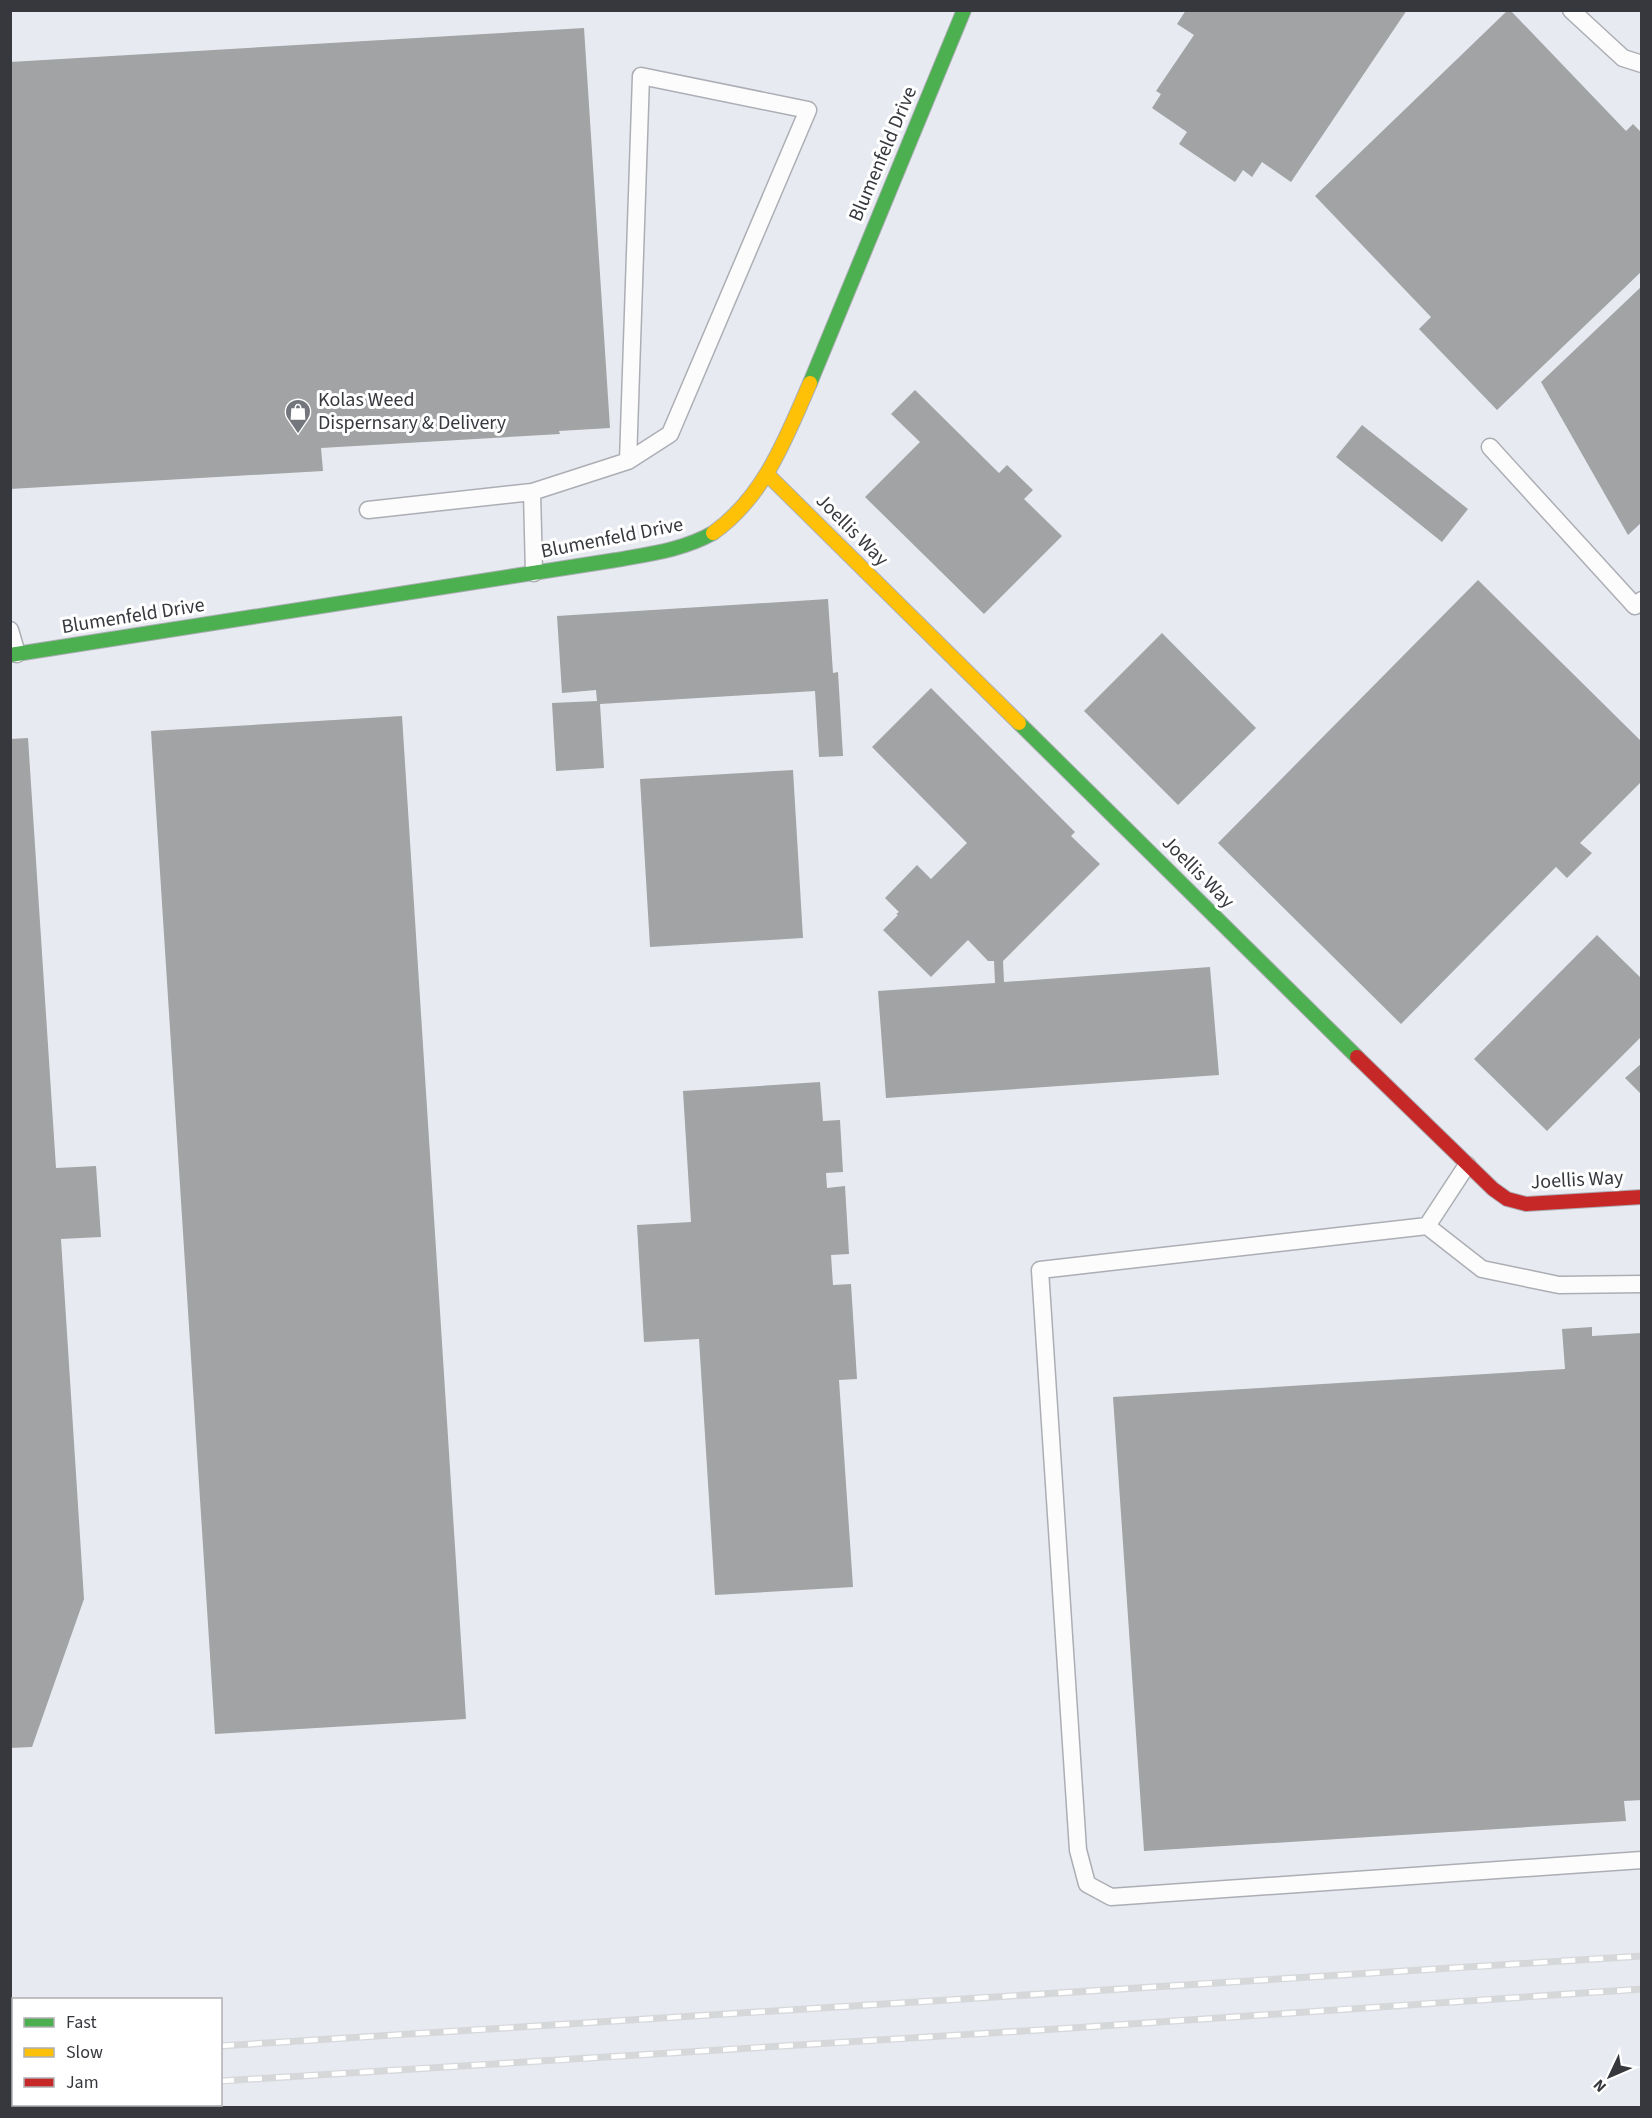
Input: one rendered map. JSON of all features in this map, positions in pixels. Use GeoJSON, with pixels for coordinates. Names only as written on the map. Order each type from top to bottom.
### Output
{"type":"FeatureCollection","features":[{"type":"Feature","properties":{"kind":"street","name":"Blumenfeld Drive"},"geometry":{"type":"LineString","coordinates":[[14,655],[616,560],[695,542],[717,530],[735,514],[768,474],[794,421],[964,10]]}},
{"type":"Feature","properties":{"kind":"street","name":"Joellis Way"},"geometry":{"type":"LineString","coordinates":[[768,474],[1467,1165],[1507,1199],[1526,1204],[1641,1197]]}},
{"type":"Feature","properties":{"kind":"lane"},"geometry":{"type":"LineString","coordinates":[[1571,10],[1623,58],[1641,64]]}},
{"type":"Feature","properties":{"kind":"lane"},"geometry":{"type":"LineString","coordinates":[[368,510],[532,492],[628,461],[670,434],[808,111],[641,76],[628,461]]}},
{"type":"Feature","properties":{"kind":"lane"},"geometry":{"type":"LineString","coordinates":[[1490,447],[1639,606]]}},
{"type":"Feature","properties":{"kind":"lane"},"geometry":{"type":"LineString","coordinates":[[532,492],[534,573]]}},
{"type":"Feature","properties":{"kind":"lane"},"geometry":{"type":"LineString","coordinates":[[10,630],[14,655]]}},
{"type":"Feature","properties":{"kind":"lane"},"geometry":{"type":"LineString","coordinates":[[1426,1226],[1467,1165]]}},
{"type":"Feature","properties":{"kind":"lane"},"geometry":{"type":"LineString","coordinates":[[1641,1284],[1559,1285],[1482,1269],[1426,1226],[1040,1270],[1078,1850],[1087,1884],[1111,1897],[1641,1860]]}},
{"type":"Feature","properties":{"kind":"building"},"geometry":{"type":"Polygon","coordinates":[[[1186,10],[1407,10],[1291,182],[1262,162],[1252,177],[1243,170],[1235,182],[1179,144],[1187,132],[1152,108],[1161,94],[1156,91],[1194,35],[1177,24],[1186,10]]]}},
{"type":"Feature","properties":{"kind":"building"},"geometry":{"type":"Polygon","coordinates":[[[1508,10],[1626,131],[1633,124],[1642,133],[1642,271],[1497,410],[1419,329],[1431,317],[1315,196],[1508,10]]]}},
{"type":"Feature","properties":{"kind":"building"},"geometry":{"type":"Polygon","coordinates":[[[584,28],[610,428],[559,431],[560,434],[321,448],[323,471],[10,489],[10,62],[584,28]]]}},
{"type":"Feature","properties":{"kind":"building"},"geometry":{"type":"Polygon","coordinates":[[[1642,286],[1642,522],[1628,535],[1541,382],[1642,286]]]}},
{"type":"Feature","properties":{"kind":"building"},"geometry":{"type":"Polygon","coordinates":[[[915,390],[999,473],[1007,465],[1033,490],[1024,499],[1062,536],[984,614],[865,497],[920,442],[891,414],[915,390]]]}},
{"type":"Feature","properties":{"kind":"building"},"geometry":{"type":"Polygon","coordinates":[[[1362,425],[1468,509],[1442,542],[1336,457],[1362,425]]]}},
{"type":"Feature","properties":{"kind":"building"},"geometry":{"type":"Polygon","coordinates":[[[1478,580],[1642,742],[1642,781],[1580,843],[1592,853],[1567,878],[1556,867],[1401,1024],[1218,843],[1478,580]]]}},
{"type":"Feature","properties":{"kind":"building"},"geometry":{"type":"Polygon","coordinates":[[[828,599],[833,673],[838,672],[843,756],[819,757],[815,691],[600,704],[604,768],[556,771],[552,703],[597,701],[596,690],[562,693],[557,616],[828,599]]]}},
{"type":"Feature","properties":{"kind":"building"},"geometry":{"type":"Polygon","coordinates":[[[1162,633],[1256,728],[1178,805],[1084,711],[1162,633]]]}},
{"type":"Feature","properties":{"kind":"building"},"geometry":{"type":"Polygon","coordinates":[[[931,688],[1075,832],[1071,836],[1100,864],[1003,961],[1004,982],[1210,967],[1219,1075],[886,1098],[878,991],[995,983],[994,961],[988,961],[968,940],[931,977],[883,930],[899,912],[885,898],[917,865],[931,879],[967,843],[872,747],[931,688]]]}},
{"type":"Feature","properties":{"kind":"building"},"geometry":{"type":"Polygon","coordinates":[[[402,716],[466,1719],[215,1734],[151,731],[402,716]]]}},
{"type":"Feature","properties":{"kind":"building"},"geometry":{"type":"Polygon","coordinates":[[[28,738],[56,1168],[96,1166],[101,1237],[61,1239],[84,1599],[32,1747],[10,1748],[10,739],[28,738]]]}},
{"type":"Feature","properties":{"kind":"building"},"geometry":{"type":"Polygon","coordinates":[[[793,770],[803,938],[650,947],[640,779],[793,770]]]}},
{"type":"Feature","properties":{"kind":"building"},"geometry":{"type":"Polygon","coordinates":[[[1597,935],[1642,979],[1642,1036],[1547,1131],[1474,1059],[1597,935]]]}},
{"type":"Feature","properties":{"kind":"building"},"geometry":{"type":"Polygon","coordinates":[[[1642,1063],[1642,1095],[1625,1078],[1642,1063]]]}},
{"type":"Feature","properties":{"kind":"building"},"geometry":{"type":"Polygon","coordinates":[[[820,1082],[823,1121],[840,1120],[843,1172],[826,1173],[827,1188],[845,1186],[849,1254],[831,1255],[833,1285],[851,1284],[857,1379],[839,1380],[853,1587],[715,1595],[699,1339],[644,1342],[637,1225],[691,1222],[683,1091],[820,1082]]]}},
{"type":"Feature","properties":{"kind":"building"},"geometry":{"type":"Polygon","coordinates":[[[1592,1327],[1592,1336],[1642,1333],[1642,1800],[1624,1801],[1626,1821],[1144,1851],[1113,1397],[1565,1369],[1562,1329],[1592,1327]]]}},
{"type":"Feature","properties":{"kind":"railway"},"geometry":{"type":"LineString","coordinates":[[222,2046],[1642,1956]]}},
{"type":"Feature","properties":{"kind":"railway"},"geometry":{"type":"LineString","coordinates":[[222,2081],[1072,2028],[1642,1989]]}},
{"type":"Feature","properties":{"kind":"traffic: fast"},"geometry":{"type":"LineString","coordinates":[[810,383],[964,10]]}},
{"type":"Feature","properties":{"kind":"traffic: fast"},"geometry":{"type":"LineString","coordinates":[[10,655],[616,560],[690,544],[713,533]]}},
{"type":"Feature","properties":{"kind":"traffic: fast"},"geometry":{"type":"LineString","coordinates":[[1019,723],[1357,1057]]}},
{"type":"Feature","properties":{"kind":"traffic: slow"},"geometry":{"type":"LineString","coordinates":[[713,533],[731,518],[760,484],[782,445],[810,383]]}},
{"type":"Feature","properties":{"kind":"traffic: slow"},"geometry":{"type":"LineString","coordinates":[[768,475],[1019,723]]}},
{"type":"Feature","properties":{"kind":"traffic: jam"},"geometry":{"type":"LineString","coordinates":[[1357,1057],[1493,1189],[1507,1199],[1526,1204],[1642,1197]]}},
{"type":"Feature","properties":{"kind":"place","name":"Kolas Weed Dispernsary & Delivery"},"geometry":{"type":"Point","coordinates":[298,435]}}]}
